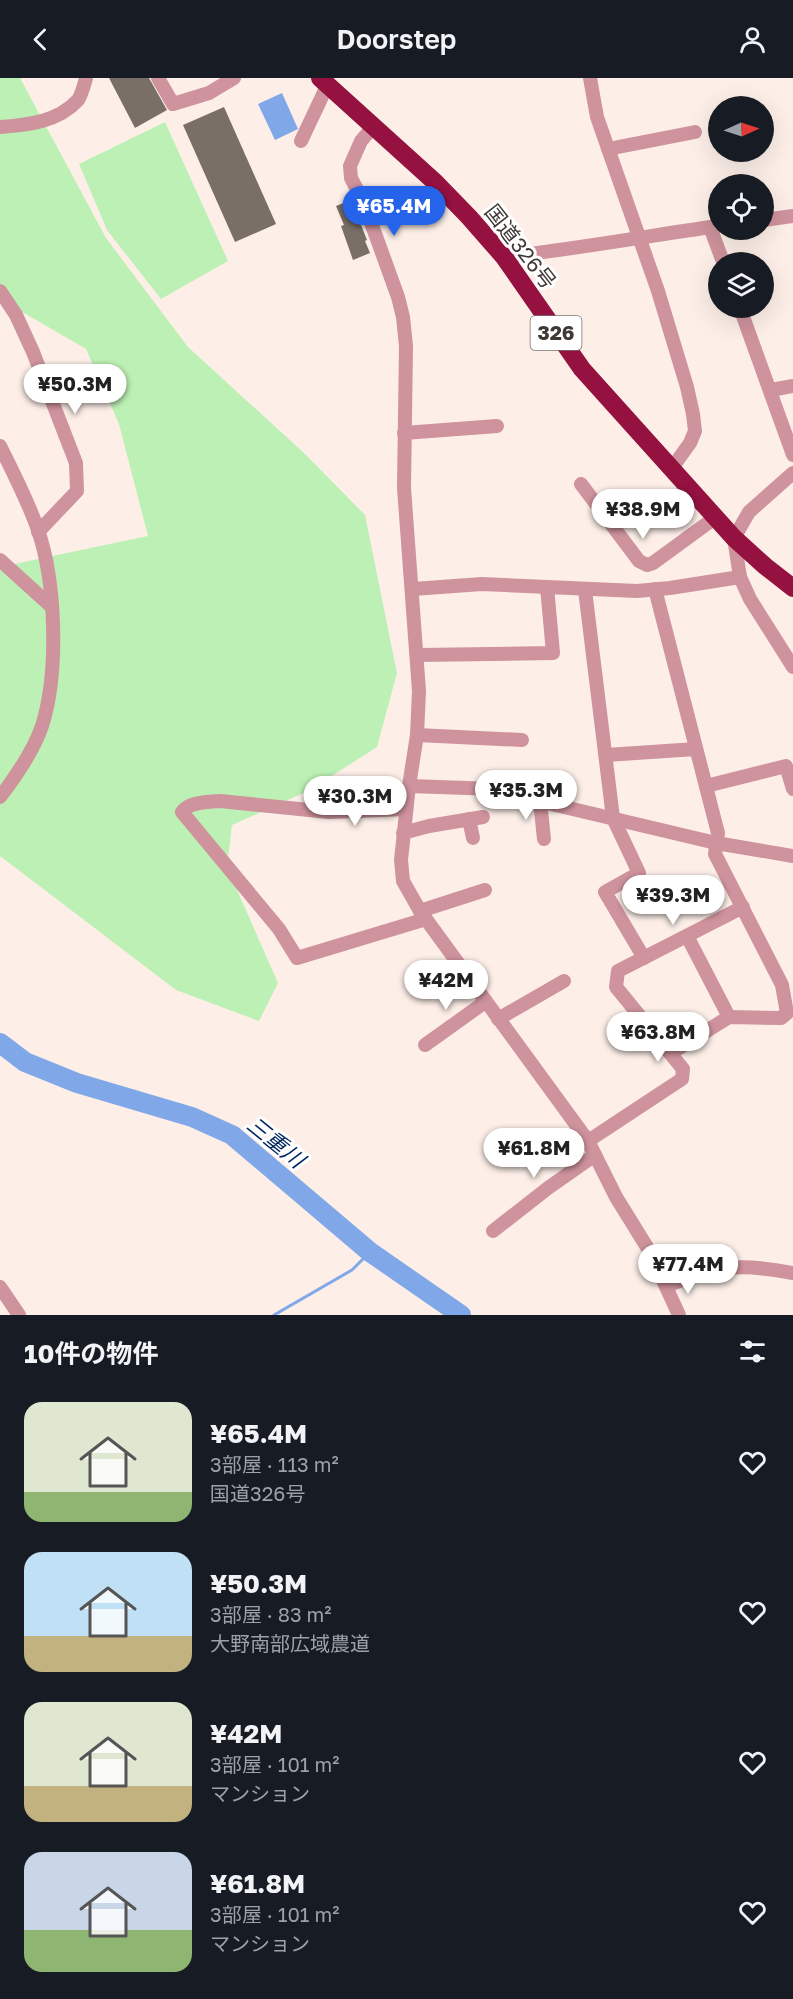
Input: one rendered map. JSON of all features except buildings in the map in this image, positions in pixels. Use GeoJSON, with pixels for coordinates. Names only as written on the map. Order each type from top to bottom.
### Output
{"type":"FeatureCollection","features":[{"type":"Feature","properties":{"kind":"highway","name":"国道326号"},"geometry":{"type":"LineString","coordinates":[[323,82],[435,183],[469,217],[504,257],[582,369],[734,538],[793,588]]}},
{"type":"Feature","properties":{"kind":"street"},"geometry":{"type":"LineString","coordinates":[[0,127],[36,124],[63,111],[79,98],[86,78]]}},
{"type":"Feature","properties":{"kind":"street"},"geometry":{"type":"LineString","coordinates":[[159,78],[173,104],[209,93],[234,78]]}},
{"type":"Feature","properties":{"kind":"street"},"geometry":{"type":"LineString","coordinates":[[590,78],[597,117],[658,291],[693,414],[695,430],[690,443],[672,468]]}},
{"type":"Feature","properties":{"kind":"street"},"geometry":{"type":"LineString","coordinates":[[301,141],[323,82]]}},
{"type":"Feature","properties":{"kind":"street"},"geometry":{"type":"LineString","coordinates":[[373,127],[354,152],[350,166],[351,178],[364,203],[398,297],[406,346],[404,488],[419,691],[417,735],[403,833],[401,860],[403,881],[423,915],[588,1141],[616,1197],[650,1252],[679,1315]]}},
{"type":"Feature","properties":{"kind":"street"},"geometry":{"type":"LineString","coordinates":[[608,149],[695,132]]}},
{"type":"Feature","properties":{"kind":"street"},"geometry":{"type":"LineString","coordinates":[[774,219],[793,216]]}},
{"type":"Feature","properties":{"kind":"street"},"geometry":{"type":"LineString","coordinates":[[504,257],[568,250],[708,228]]}},
{"type":"Feature","properties":{"kind":"street"},"geometry":{"type":"LineString","coordinates":[[0,291],[16,315],[33,352],[76,463],[77,491],[38,532]]}},
{"type":"Feature","properties":{"kind":"street"},"geometry":{"type":"LineString","coordinates":[[744,318],[793,454]]}},
{"type":"Feature","properties":{"kind":"street"},"geometry":{"type":"LineString","coordinates":[[771,390],[793,386]]}},
{"type":"Feature","properties":{"kind":"street"},"geometry":{"type":"LineString","coordinates":[[404,433],[497,426]]}},
{"type":"Feature","properties":{"kind":"street"},"geometry":{"type":"LineString","coordinates":[[0,446],[25,498],[38,532],[47,566],[54,649],[42,726],[23,766],[0,797]]}},
{"type":"Feature","properties":{"kind":"street"},"geometry":{"type":"LineString","coordinates":[[793,473],[749,512],[734,538],[740,577],[754,608],[793,667]]}},
{"type":"Feature","properties":{"kind":"street"},"geometry":{"type":"LineString","coordinates":[[581,484],[639,561],[647,565],[716,517]]}},
{"type":"Feature","properties":{"kind":"street"},"geometry":{"type":"LineString","coordinates":[[0,560],[52,607]]}},
{"type":"Feature","properties":{"kind":"street"},"geometry":{"type":"LineString","coordinates":[[413,589],[482,584],[585,590],[655,589],[740,577]]}},
{"type":"Feature","properties":{"kind":"street"},"geometry":{"type":"LineString","coordinates":[[418,655],[553,653],[547,588]]}},
{"type":"Feature","properties":{"kind":"street"},"geometry":{"type":"LineString","coordinates":[[655,589],[718,833],[715,854],[782,985],[787,1013],[780,1018],[729,1017],[670,1053]]}},
{"type":"Feature","properties":{"kind":"street"},"geometry":{"type":"LineString","coordinates":[[585,590],[614,818],[639,873],[606,892],[644,958]]}},
{"type":"Feature","properties":{"kind":"street"},"geometry":{"type":"LineString","coordinates":[[417,735],[522,740]]}},
{"type":"Feature","properties":{"kind":"street"},"geometry":{"type":"LineString","coordinates":[[606,755],[696,749]]}},
{"type":"Feature","properties":{"kind":"street"},"geometry":{"type":"LineString","coordinates":[[706,786],[786,766],[793,789]]}},
{"type":"Feature","properties":{"kind":"street"},"geometry":{"type":"LineString","coordinates":[[409,786],[496,789],[515,792],[540,801],[716,843],[793,856]]}},
{"type":"Feature","properties":{"kind":"street"},"geometry":{"type":"LineString","coordinates":[[406,809],[329,812],[220,801],[194,805],[184,808],[182,812],[279,929],[297,958],[423,915],[485,890]]}},
{"type":"Feature","properties":{"kind":"street"},"geometry":{"type":"LineString","coordinates":[[540,801],[544,839]]}},
{"type":"Feature","properties":{"kind":"street"},"geometry":{"type":"LineString","coordinates":[[403,833],[483,817]]}},
{"type":"Feature","properties":{"kind":"street"},"geometry":{"type":"LineString","coordinates":[[469,819],[472,838]]}},
{"type":"Feature","properties":{"kind":"street"},"geometry":{"type":"LineString","coordinates":[[588,1141],[682,1079],[683,1069],[616,987],[618,971],[742,907]]}},
{"type":"Feature","properties":{"kind":"street"},"geometry":{"type":"LineString","coordinates":[[687,936],[729,1017]]}},
{"type":"Feature","properties":{"kind":"street"},"geometry":{"type":"LineString","coordinates":[[498,1018],[564,981]]}},
{"type":"Feature","properties":{"kind":"street"},"geometry":{"type":"LineString","coordinates":[[425,1045],[485,1002]]}},
{"type":"Feature","properties":{"kind":"street"},"geometry":{"type":"LineString","coordinates":[[493,1231],[595,1155]]}},
{"type":"Feature","properties":{"kind":"street"},"geometry":{"type":"LineString","coordinates":[[667,1286],[699,1273],[733,1266],[764,1268],[793,1274]]}},
{"type":"Feature","properties":{"kind":"street"},"geometry":{"type":"LineString","coordinates":[[0,1287],[19,1315]]}},
{"type":"Feature","properties":{"kind":"green space"},"geometry":{"type":"Polygon","coordinates":[[[0,78],[20,78],[106,238],[188,347],[304,453],[365,515],[397,673],[377,747],[308,791],[232,825],[227,867],[278,983],[259,1021],[176,990],[0,856],[0,567],[148,536],[119,424],[86,349],[0,299],[0,78]]]}},
{"type":"Feature","properties":{"kind":"green space"},"geometry":{"type":"Polygon","coordinates":[[[165,122],[228,261],[161,299],[107,230],[79,164],[165,122]]]}},
{"type":"Feature","properties":{"kind":"water"},"geometry":{"type":"Polygon","coordinates":[[[282,93],[298,129],[275,140],[258,104],[282,93]]]}},
{"type":"Feature","properties":{"kind":"waterway","name":"三重川"},"geometry":{"type":"LineString","coordinates":[[0,1043],[25,1062],[77,1083],[192,1117],[232,1135],[370,1252],[461,1315]]}},
{"type":"Feature","properties":{"kind":"waterway"},"geometry":{"type":"LineString","coordinates":[[274,1315],[352,1270],[370,1252]]}}]}
